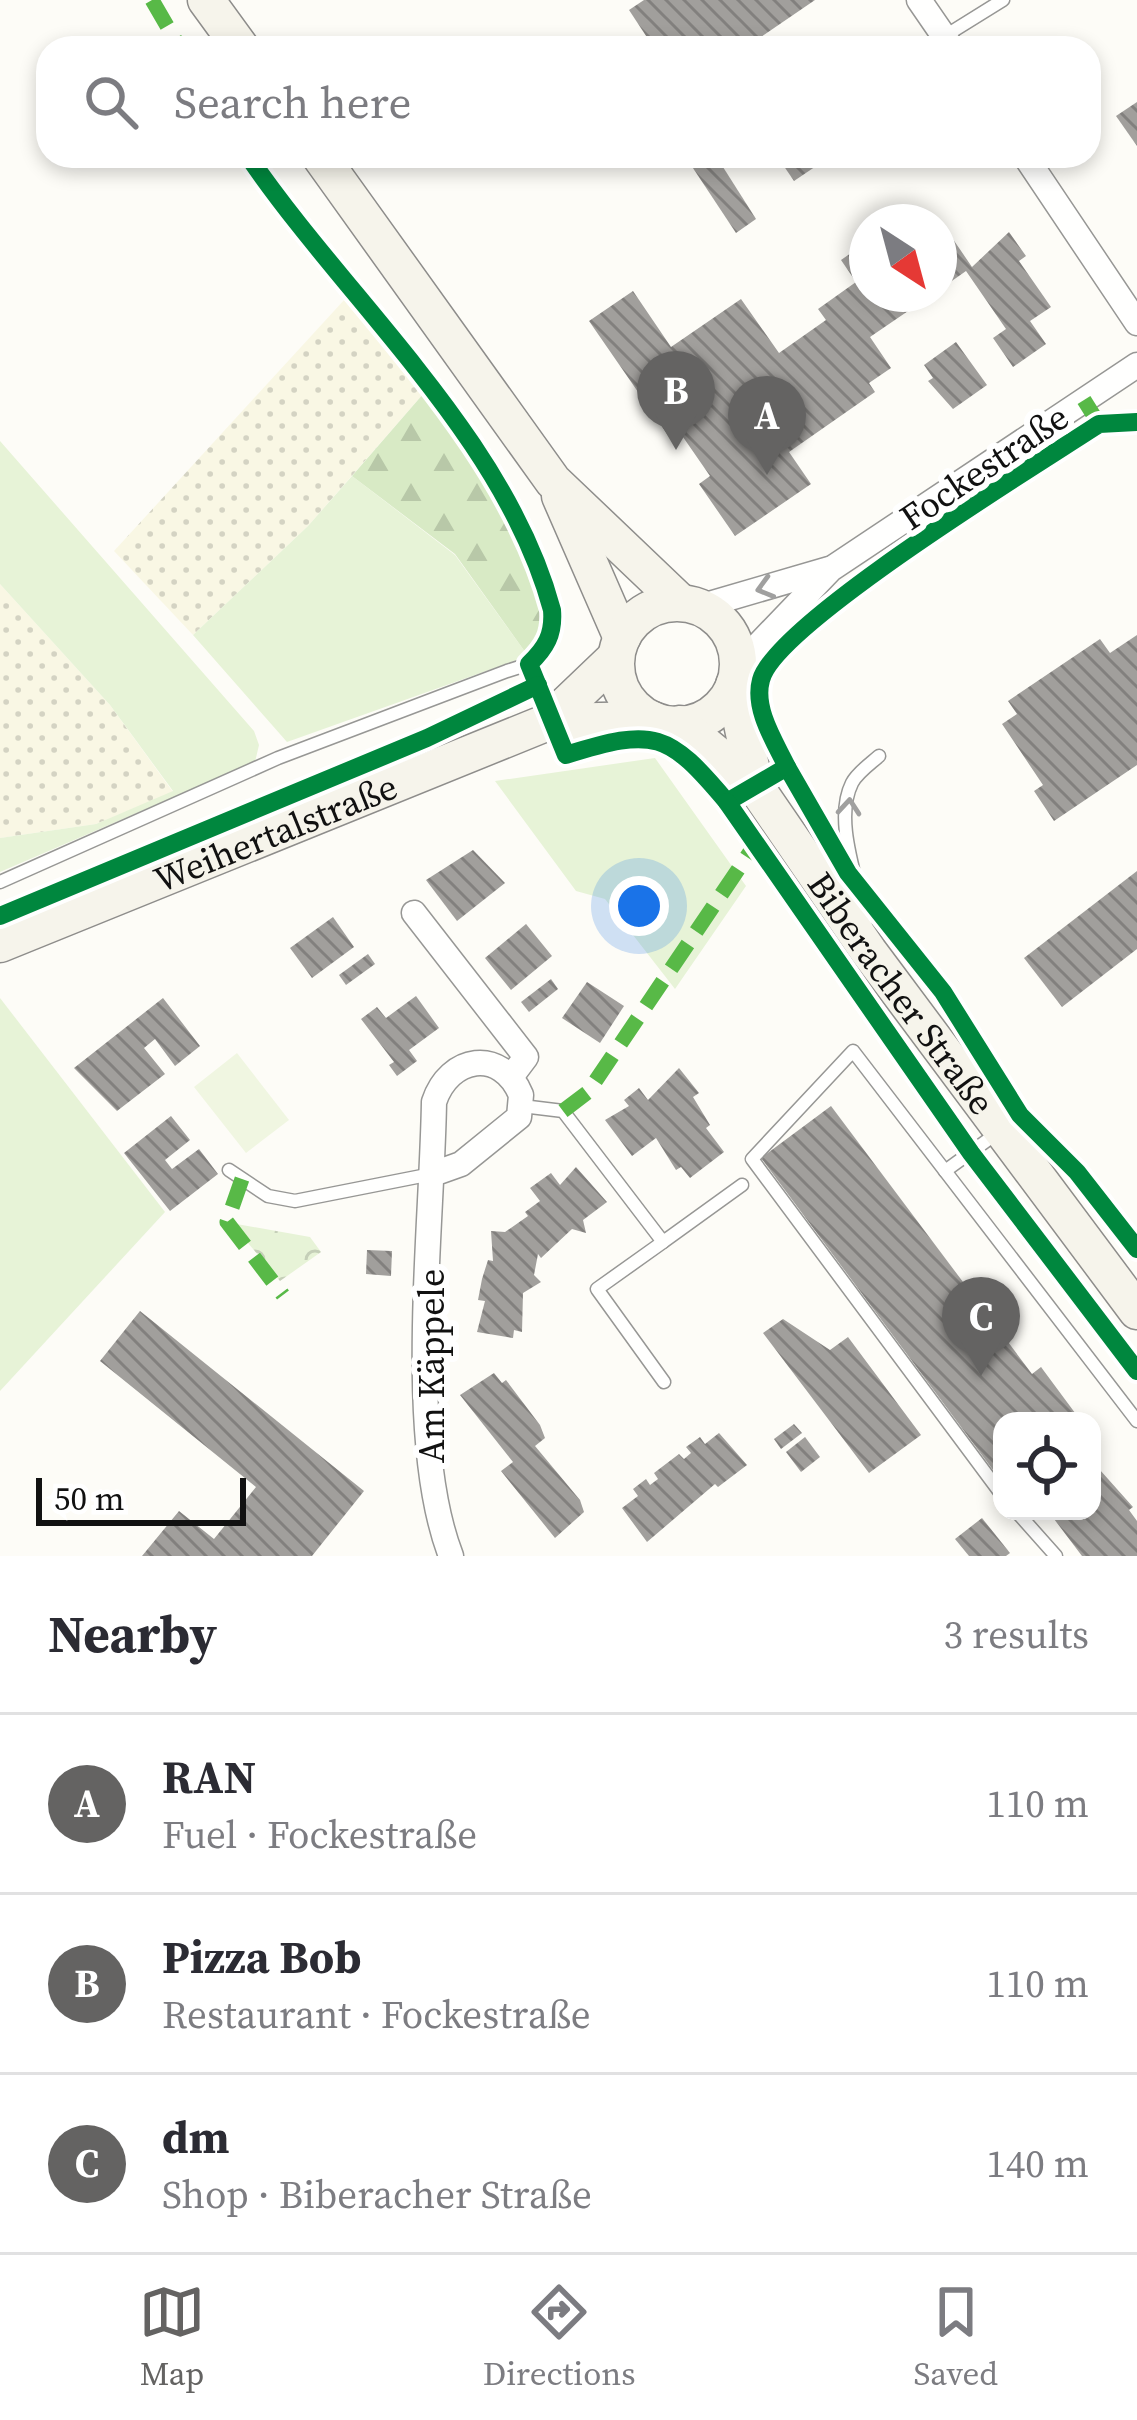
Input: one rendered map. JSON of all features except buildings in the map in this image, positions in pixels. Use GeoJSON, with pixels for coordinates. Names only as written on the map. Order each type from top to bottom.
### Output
{"type":"FeatureCollection","features":[{"type":"Feature","properties":{"kind":"main road"},"geometry":{"type":"LineString","coordinates":[[206,0],[232,36]]}},
{"type":"Feature","properties":{"kind":"main road"},"geometry":{"type":"LineString","coordinates":[[329,168],[553,482],[690,604],[728,630],[736,676],[713,712],[667,722],[621,687],[619,647],[553,482]]}},
{"type":"Feature","properties":{"kind":"main road"},"geometry":{"type":"LineString","coordinates":[[619,647],[646,611],[690,604]]}},
{"type":"Feature","properties":{"kind":"main road","name":"Weihertalstraße"},"geometry":{"type":"LineString","coordinates":[[548,722],[619,647]]}},
{"type":"Feature","properties":{"kind":"main road","name":"Biberacher Straße"},"geometry":{"type":"LineString","coordinates":[[736,676],[755,786]]}},
{"type":"Feature","properties":{"kind":"main road","name":"Weihertalstraße"},"geometry":{"type":"LineString","coordinates":[[0,944],[548,722],[667,722]]}},
{"type":"Feature","properties":{"kind":"main road","name":"Biberacher Straße"},"geometry":{"type":"LineString","coordinates":[[667,722],[755,786],[869,952],[1137,1311]]}},
{"type":"Feature","properties":{"kind":"street"},"geometry":{"type":"LineString","coordinates":[[919,0],[944,36]]}},
{"type":"Feature","properties":{"kind":"street"},"geometry":{"type":"LineString","coordinates":[[1033,168],[1137,323]]}},
{"type":"Feature","properties":{"kind":"street","name":"Fockestraße"},"geometry":{"type":"LineString","coordinates":[[736,676],[831,569],[1137,365]]}},
{"type":"Feature","properties":{"kind":"street","name":"Fockestraße"},"geometry":{"type":"LineString","coordinates":[[690,604],[831,569]]}},
{"type":"Feature","properties":{"kind":"street"},"geometry":{"type":"LineString","coordinates":[[414,914],[526,1057],[511,1077],[522,1106],[512,1127],[461,1164],[433,1174]]}},
{"type":"Feature","properties":{"kind":"street","name":"Am Käppele"},"geometry":{"type":"LineString","coordinates":[[451,1556],[430,1478],[434,1102],[450,1072],[476,1061],[511,1077]]}},
{"type":"Feature","properties":{"kind":"lane"},"geometry":{"type":"LineString","coordinates":[[956,36],[1003,0]]}},
{"type":"Feature","properties":{"kind":"lane"},"geometry":{"type":"LineString","coordinates":[[0,882],[278,758],[529,664],[548,722]]}},
{"type":"Feature","properties":{"kind":"lane"},"geometry":{"type":"LineString","coordinates":[[869,952],[847,800],[853,780],[879,756]]}},
{"type":"Feature","properties":{"kind":"lane"},"geometry":{"type":"LineString","coordinates":[[993,1483],[752,1160],[853,1051],[1137,1420]]}},
{"type":"Feature","properties":{"kind":"lane"},"geometry":{"type":"LineString","coordinates":[[522,1106],[563,1112],[663,1242]]}},
{"type":"Feature","properties":{"kind":"lane"},"geometry":{"type":"LineString","coordinates":[[945,1171],[1000,1130]]}},
{"type":"Feature","properties":{"kind":"lane"},"geometry":{"type":"LineString","coordinates":[[229,1170],[268,1196],[295,1201],[433,1174]]}},
{"type":"Feature","properties":{"kind":"lane"},"geometry":{"type":"LineString","coordinates":[[664,1382],[597,1289],[742,1185]]}},
{"type":"Feature","properties":{"kind":"lane"},"geometry":{"type":"LineString","coordinates":[[1024,1520],[1056,1556]]}},
{"type":"Feature","properties":{"kind":"shaded area"},"geometry":{"type":"Polygon","coordinates":[[[345,299],[424,393],[308,526],[193,635],[114,551],[345,299]]]}},
{"type":"Feature","properties":{"kind":"shaded area"},"geometry":{"type":"Polygon","coordinates":[[[0,584],[110,705],[173,792],[96,824],[0,838],[0,584]]]}},
{"type":"Feature","properties":{"kind":"green space"},"geometry":{"type":"Polygon","coordinates":[[[424,393],[482,474],[527,561],[547,625],[528,656],[455,554],[352,476],[424,393]]]}},
{"type":"Feature","properties":{"kind":"green space"},"geometry":{"type":"Polygon","coordinates":[[[0,441],[254,731],[259,745],[255,762],[0,872],[0,838],[96,824],[173,791],[110,705],[0,584],[0,441]]]}},
{"type":"Feature","properties":{"kind":"green space"},"geometry":{"type":"Polygon","coordinates":[[[352,476],[455,555],[528,656],[287,742],[193,635],[308,526],[352,476]]]}},
{"type":"Feature","properties":{"kind":"green space"},"geometry":{"type":"Polygon","coordinates":[[[655,758],[746,886],[675,989],[605,899],[576,891],[495,781],[655,758]]]}},
{"type":"Feature","properties":{"kind":"green space"},"geometry":{"type":"Polygon","coordinates":[[[0,998],[165,1212],[0,1391],[0,998]]]}},
{"type":"Feature","properties":{"kind":"green space"},"geometry":{"type":"Polygon","coordinates":[[[237,1053],[289,1120],[246,1153],[194,1087],[237,1053]]]}},
{"type":"Feature","properties":{"kind":"green space"},"geometry":{"type":"Polygon","coordinates":[[[231,1223],[310,1237],[321,1252],[280,1281],[231,1223]]]}},
{"type":"Feature","properties":{"kind":"marked path"},"geometry":{"type":"LineString","coordinates":[[152,0],[173,36]]}},
{"type":"Feature","properties":{"kind":"marked path"},"geometry":{"type":"LineString","coordinates":[[1084,400],[1099,424]]}},
{"type":"Feature","properties":{"kind":"marked path"},"geometry":{"type":"LineString","coordinates":[[563,1111],[588,1092],[758,840]]}},
{"type":"Feature","properties":{"kind":"marked path"},"geometry":{"type":"LineString","coordinates":[[242,1179],[227,1222],[283,1295]]}},
{"type":"Feature","properties":{"kind":"cycle path"},"geometry":{"type":"LineString","coordinates":[[257,168],[420,373],[499,487],[530,547],[552,610],[548,640],[529,664],[566,755],[620,741],[658,742],[689,761],[727,802],[787,767],[848,873],[943,992],[1020,1115],[1077,1172],[1137,1249]]}},
{"type":"Feature","properties":{"kind":"cycle path"},"geometry":{"type":"LineString","coordinates":[[787,767],[766,725],[759,691],[777,655],[859,585],[1023,473],[1099,424],[1137,422]]}},
{"type":"Feature","properties":{"kind":"cycle path"},"geometry":{"type":"LineString","coordinates":[[0,916],[427,738],[538,685]]}},
{"type":"Feature","properties":{"kind":"cycle path"},"geometry":{"type":"LineString","coordinates":[[727,802],[971,1153],[1137,1371]]}},
{"type":"Feature","properties":{"kind":"place","name":"Pizza Bob"},"geometry":{"type":"Point","coordinates":[676,450]}},
{"type":"Feature","properties":{"kind":"place","name":"RAN"},"geometry":{"type":"Point","coordinates":[767,475]}},
{"type":"Feature","properties":{"kind":"place","name":"dm"},"geometry":{"type":"Point","coordinates":[981,1376]}}]}
